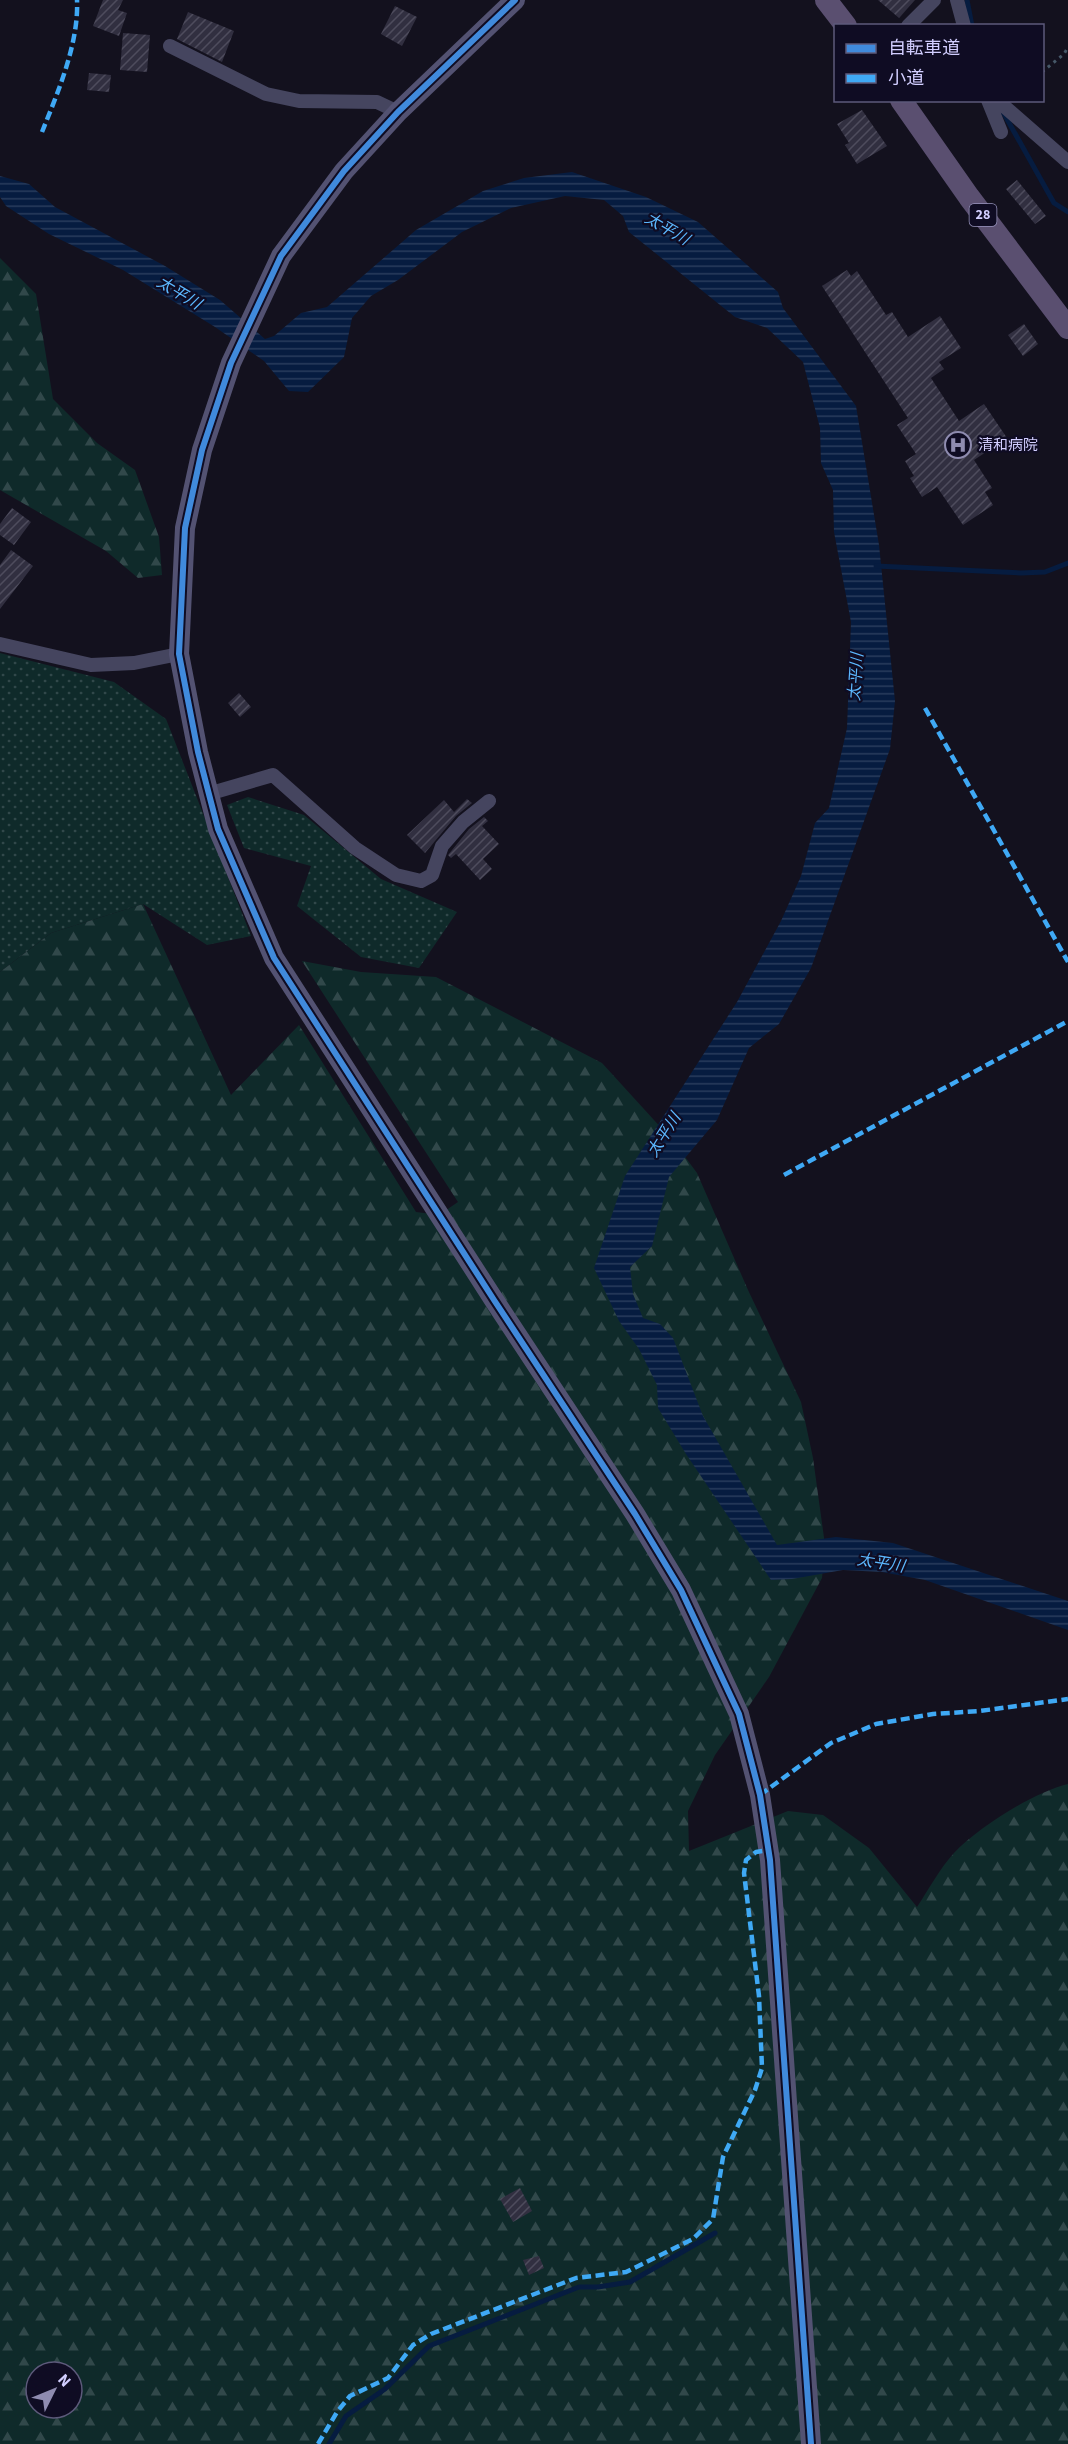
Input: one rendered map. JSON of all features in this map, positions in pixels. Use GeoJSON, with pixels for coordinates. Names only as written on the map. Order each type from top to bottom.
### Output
{"type":"FeatureCollection","features":[{"type":"Feature","properties":{"kind":"main road"},"geometry":{"type":"LineString","coordinates":[[826,0],[844,24]]}},
{"type":"Feature","properties":{"kind":"main road","name":"28"},"geometry":{"type":"LineString","coordinates":[[902,102],[969,197],[1068,327]]}},
{"type":"Feature","properties":{"kind":"street"},"geometry":{"type":"LineString","coordinates":[[910,24],[934,0]]}},
{"type":"Feature","properties":{"kind":"street"},"geometry":{"type":"LineString","coordinates":[[957,0],[963,24]]}},
{"type":"Feature","properties":{"kind":"street"},"geometry":{"type":"LineString","coordinates":[[506,3],[398,112],[344,171],[281,256],[231,363],[202,450],[185,528],[179,654],[208,794],[218,829],[274,958],[635,1514],[681,1590],[739,1714],[760,1795],[770,1860],[811,2444]]}},
{"type":"Feature","properties":{"kind":"street"},"geometry":{"type":"LineString","coordinates":[[170,46],[266,94],[299,102],[377,102],[398,112]]}},
{"type":"Feature","properties":{"kind":"street"},"geometry":{"type":"LineString","coordinates":[[989,102],[1001,132]]}},
{"type":"Feature","properties":{"kind":"street"},"geometry":{"type":"LineString","coordinates":[[999,102],[1068,162]]}},
{"type":"Feature","properties":{"kind":"street"},"geometry":{"type":"LineString","coordinates":[[0,644],[91,666],[134,663],[179,654]]}},
{"type":"Feature","properties":{"kind":"street"},"geometry":{"type":"LineString","coordinates":[[208,794],[273,775],[355,848],[396,875],[421,881],[432,875],[442,846],[463,822],[489,801]]}},
{"type":"Feature","properties":{"kind":"path"},"geometry":{"type":"LineString","coordinates":[[1044,70],[1064,54],[1068,47]]}},
{"type":"Feature","properties":{"kind":"green space"},"geometry":{"type":"Polygon","coordinates":[[[0,258],[36,294],[53,399],[97,443],[135,470],[159,537],[162,575],[138,578],[106,551],[0,490],[0,258]]]}},
{"type":"Feature","properties":{"kind":"green space"},"geometry":{"type":"Polygon","coordinates":[[[0,653],[114,682],[166,719],[251,936],[207,945],[143,904],[51,933],[0,972],[0,653]]]}},
{"type":"Feature","properties":{"kind":"green space"},"geometry":{"type":"Polygon","coordinates":[[[248,797],[304,815],[381,879],[457,912],[419,968],[361,957],[297,906],[311,866],[244,848],[227,805],[248,797]]]}},
{"type":"Feature","properties":{"kind":"green space"},"geometry":{"type":"Polygon","coordinates":[[[143,904],[231,1095],[299,1025],[416,1212],[439,1215],[458,1202],[302,961],[361,972],[436,977],[602,1063],[674,1142],[697,1173],[748,1290],[801,1402],[813,1458],[825,1545],[822,1578],[769,1677],[715,1755],[688,1811],[689,1851],[788,1811],[823,1815],[869,1848],[917,1907],[949,1859],[978,1832],[1039,1794],[1068,1784],[1068,2444],[0,2444],[0,972],[51,933],[143,904]]]}},
{"type":"Feature","properties":{"kind":"water","name":"太平川"},"geometry":{"type":"Polygon","coordinates":[[[572,172],[646,197],[698,222],[778,292],[783,308],[856,406],[879,545],[895,701],[890,749],[811,968],[779,1024],[749,1048],[717,1120],[669,1177],[652,1246],[630,1267],[633,1294],[643,1318],[660,1324],[673,1338],[703,1416],[777,1545],[836,1537],[893,1543],[1068,1601],[1068,1630],[925,1580],[882,1572],[843,1570],[792,1579],[771,1580],[686,1454],[658,1408],[657,1385],[639,1349],[619,1321],[594,1268],[625,1176],[737,1002],[781,921],[801,876],[815,823],[829,808],[847,728],[851,622],[834,532],[833,490],[821,463],[820,428],[803,362],[767,328],[735,317],[629,232],[623,216],[604,200],[565,196],[511,208],[462,232],[398,280],[371,296],[352,318],[344,357],[308,392],[289,391],[264,361],[215,327],[123,270],[49,234],[6,206],[0,197],[0,176],[29,184],[55,207],[165,266],[220,300],[265,339],[274,336],[301,313],[327,307],[416,230],[483,191],[524,178],[572,172]]]}},
{"type":"Feature","properties":{"kind":"building"},"geometry":{"type":"Polygon","coordinates":[[[103,0],[123,0],[118,10],[127,13],[119,36],[93,26],[103,0]]]}},
{"type":"Feature","properties":{"kind":"building"},"geometry":{"type":"Polygon","coordinates":[[[878,0],[915,0],[899,18],[878,0]]]}},
{"type":"Feature","properties":{"kind":"building"},"geometry":{"type":"Polygon","coordinates":[[[395,6],[417,17],[402,46],[381,34],[395,6]]]}},
{"type":"Feature","properties":{"kind":"building"},"geometry":{"type":"Polygon","coordinates":[[[188,12],[234,31],[222,62],[177,39],[188,12]]]}},
{"type":"Feature","properties":{"kind":"building"},"geometry":{"type":"Polygon","coordinates":[[[123,33],[150,35],[147,72],[120,70],[123,33]]]}},
{"type":"Feature","properties":{"kind":"building"},"geometry":{"type":"Polygon","coordinates":[[[89,73],[111,75],[109,92],[87,90],[89,73]]]}},
{"type":"Feature","properties":{"kind":"building"},"geometry":{"type":"Polygon","coordinates":[[[862,110],[887,146],[857,164],[845,145],[849,143],[837,124],[862,110]]]}},
{"type":"Feature","properties":{"kind":"building"},"geometry":{"type":"Polygon","coordinates":[[[1017,180],[1046,216],[1035,224],[1006,189],[1017,180]]]}},
{"type":"Feature","properties":{"kind":"building"},"geometry":{"type":"Polygon","coordinates":[[[847,270],[851,276],[857,271],[886,315],[892,312],[908,337],[940,316],[961,348],[939,362],[944,369],[931,378],[959,421],[984,404],[1007,438],[974,460],[992,488],[985,492],[993,505],[963,525],[937,487],[922,497],[910,478],[914,476],[905,461],[916,454],[897,425],[908,418],[822,286],[847,270]]]}},
{"type":"Feature","properties":{"kind":"building"},"geometry":{"type":"Polygon","coordinates":[[[1024,324],[1038,344],[1023,356],[1008,335],[1024,324]]]}},
{"type":"Feature","properties":{"kind":"building"},"geometry":{"type":"Polygon","coordinates":[[[12,508],[31,522],[14,545],[0,535],[0,524],[12,508]]]}},
{"type":"Feature","properties":{"kind":"building"},"geometry":{"type":"Polygon","coordinates":[[[11,550],[33,566],[0,609],[0,565],[11,550]]]}},
{"type":"Feature","properties":{"kind":"building"},"geometry":{"type":"Polygon","coordinates":[[[239,693],[251,707],[240,717],[228,703],[239,693]]]}},
{"type":"Feature","properties":{"kind":"building"},"geometry":{"type":"Polygon","coordinates":[[[467,799],[472,803],[456,816],[425,853],[407,835],[444,800],[454,812],[467,799]]]}},
{"type":"Feature","properties":{"kind":"building"},"geometry":{"type":"Polygon","coordinates":[[[484,817],[488,821],[482,826],[499,844],[483,859],[492,869],[480,880],[456,854],[451,858],[448,855],[469,829],[484,817]]]}},
{"type":"Feature","properties":{"kind":"building"},"geometry":{"type":"Polygon","coordinates":[[[520,2188],[532,2211],[513,2222],[500,2199],[520,2188]]]}},
{"type":"Feature","properties":{"kind":"building"},"geometry":{"type":"Polygon","coordinates":[[[539,2256],[544,2268],[529,2275],[523,2260],[539,2256]]]}},
{"type":"Feature","properties":{"kind":"waterway"},"geometry":{"type":"LineString","coordinates":[[967,0],[972,24]]}},
{"type":"Feature","properties":{"kind":"waterway"},"geometry":{"type":"LineString","coordinates":[[1003,112],[1054,203],[1068,212]]}},
{"type":"Feature","properties":{"kind":"waterway"},"geometry":{"type":"LineString","coordinates":[[876,566],[1021,573],[1045,572],[1068,563]]}},
{"type":"Feature","properties":{"kind":"waterway"},"geometry":{"type":"LineString","coordinates":[[329,2444],[346,2416],[385,2389],[429,2346],[579,2287],[598,2287],[630,2282],[715,2233]]}},
{"type":"Feature","properties":{"kind":"marked path"},"geometry":{"type":"LineString","coordinates":[[42,132],[61,84],[71,50],[75,33],[77,0]]}},
{"type":"Feature","properties":{"kind":"marked path"},"geometry":{"type":"LineString","coordinates":[[925,708],[1068,962]]}},
{"type":"Feature","properties":{"kind":"marked path"},"geometry":{"type":"LineString","coordinates":[[784,1175],[1068,1021]]}},
{"type":"Feature","properties":{"kind":"marked path"},"geometry":{"type":"LineString","coordinates":[[760,1795],[831,1743],[876,1724],[933,1714],[980,1711],[1068,1699]]}},
{"type":"Feature","properties":{"kind":"marked path"},"geometry":{"type":"LineString","coordinates":[[318,2444],[337,2412],[350,2396],[388,2378],[413,2345],[431,2334],[576,2278],[626,2272],[693,2239],[713,2219],[723,2157],[755,2090],[762,2068],[759,1996],[744,1873],[746,1860],[756,1852],[769,1850]]}},
{"type":"Feature","properties":{"kind":"cycle path"},"geometry":{"type":"LineString","coordinates":[[515,0],[398,112],[344,171],[281,256],[231,363],[202,450],[185,528],[179,654],[198,752],[218,829],[274,958],[635,1514],[681,1590],[739,1714],[760,1795],[770,1860],[811,2444]]}},
{"type":"Feature","properties":{"kind":"place","name":"清和病院"},"geometry":{"type":"Point","coordinates":[958,445]}}]}
